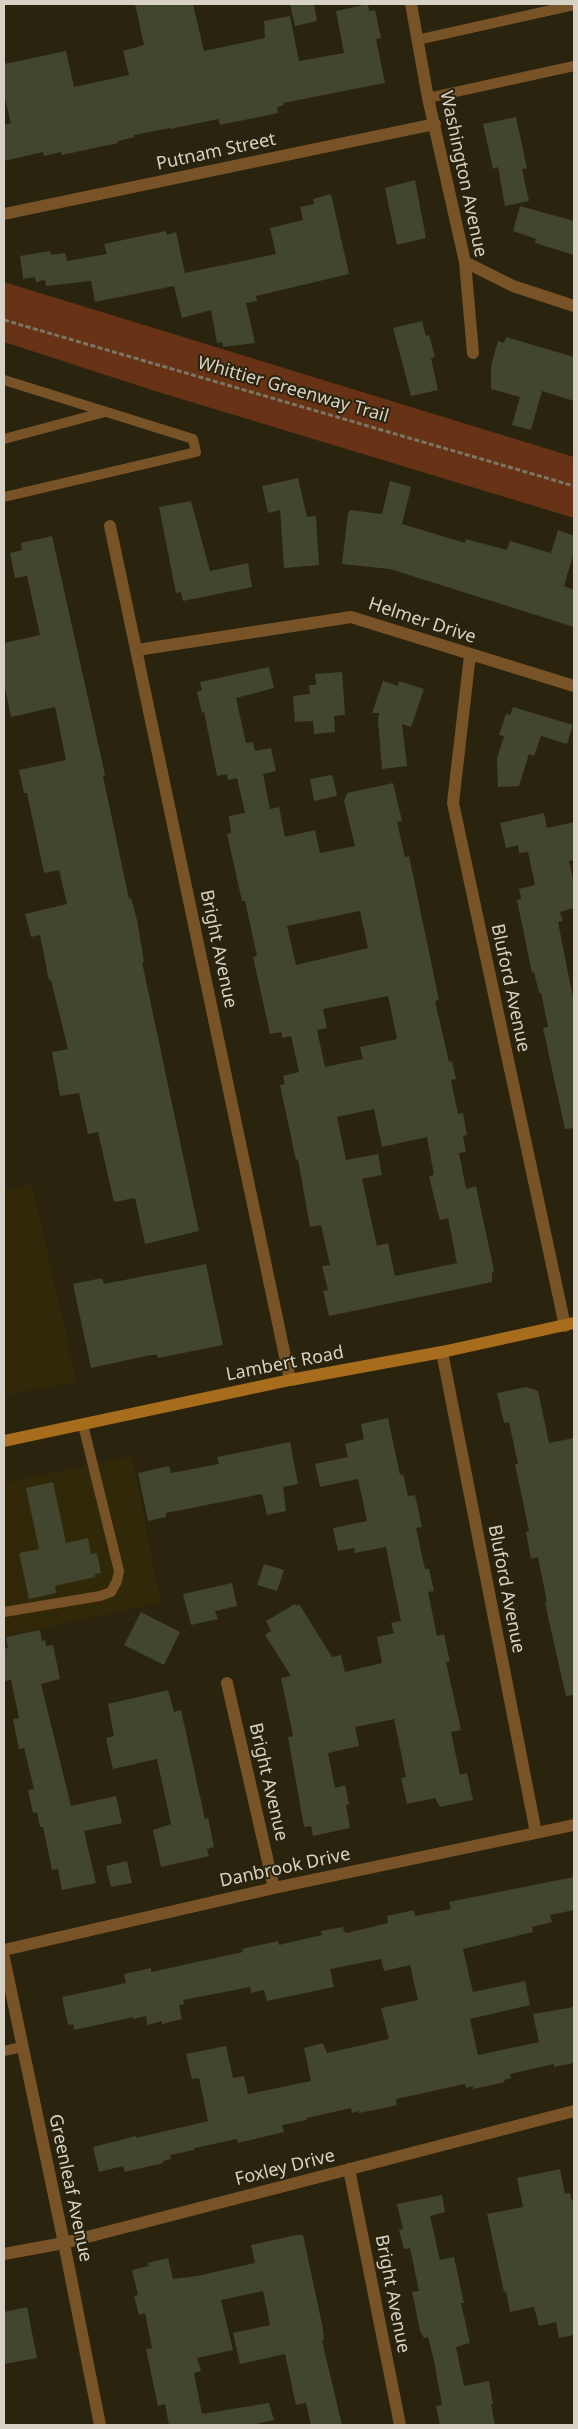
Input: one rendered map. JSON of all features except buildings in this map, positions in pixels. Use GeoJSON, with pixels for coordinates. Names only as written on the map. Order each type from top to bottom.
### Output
{"type":"FeatureCollection","features":[{"type":"Feature","properties":{"kind":"main road","name":"Lambert Road"},"geometry":{"type":"LineString","coordinates":[[4,1441],[290,1380],[442,1352],[570,1324]]}},
{"type":"Feature","properties":{"kind":"street","name":"Washington Avenue"},"geometry":{"type":"LineString","coordinates":[[411,4],[428,98],[465,262],[473,352]]}},
{"type":"Feature","properties":{"kind":"street","name":"Putnam Street"},"geometry":{"type":"LineString","coordinates":[[4,214],[435,124]]}},
{"type":"Feature","properties":{"kind":"street"},"geometry":{"type":"LineString","coordinates":[[465,262],[513,286],[574,306]]}},
{"type":"Feature","properties":{"kind":"street","name":"Bright Avenue"},"geometry":{"type":"LineString","coordinates":[[110,526],[290,1380]]}},
{"type":"Feature","properties":{"kind":"street","name":"Helmer Drive"},"geometry":{"type":"LineString","coordinates":[[137,650],[351,617],[574,686]]}},
{"type":"Feature","properties":{"kind":"street","name":"Bluford Avenue"},"geometry":{"type":"LineString","coordinates":[[470,655],[453,804],[570,1324]]}},
{"type":"Feature","properties":{"kind":"street","name":"Bluford Avenue"},"geometry":{"type":"LineString","coordinates":[[442,1352],[536,1833]]}},
{"type":"Feature","properties":{"kind":"street","name":"Bright Avenue"},"geometry":{"type":"LineString","coordinates":[[227,1683],[274,1888]]}},
{"type":"Feature","properties":{"kind":"street","name":"Danbrook Drive"},"geometry":{"type":"LineString","coordinates":[[4,1950],[274,1888],[574,1825]]}},
{"type":"Feature","properties":{"kind":"street","name":"Greenleaf Avenue"},"geometry":{"type":"LineString","coordinates":[[4,1958],[100,2425]]}},
{"type":"Feature","properties":{"kind":"street","name":"Foxley Drive"},"geometry":{"type":"LineString","coordinates":[[4,2254],[64,2243],[574,2111]]}},
{"type":"Feature","properties":{"kind":"street","name":"Bright Avenue"},"geometry":{"type":"LineString","coordinates":[[349,2169],[400,2425]]}},
{"type":"Feature","properties":{"kind":"lane"},"geometry":{"type":"LineString","coordinates":[[417,40],[574,5]]}},
{"type":"Feature","properties":{"kind":"lane"},"geometry":{"type":"LineString","coordinates":[[428,98],[574,66]]}},
{"type":"Feature","properties":{"kind":"lane"},"geometry":{"type":"LineString","coordinates":[[4,380],[193,439],[196,452],[4,498]]}},
{"type":"Feature","properties":{"kind":"lane"},"geometry":{"type":"LineString","coordinates":[[4,439],[106,412]]}},
{"type":"Feature","properties":{"kind":"lane"},"geometry":{"type":"LineString","coordinates":[[4,1610],[100,1596],[111,1592],[117,1581],[119,1571],[83,1425]]}},
{"type":"Feature","properties":{"kind":"lane"},"geometry":{"type":"LineString","coordinates":[[4,2051],[22,2047]]}},
{"type":"Feature","properties":{"kind":"path","name":"Whittier Greenway Trail"},"geometry":{"type":"LineString","coordinates":[[4,320],[574,486]]}},
{"type":"Feature","properties":{"kind":"shaded area"},"geometry":{"type":"Polygon","coordinates":[[[4,282],[574,457],[574,518],[155,391],[4,342],[4,282]]]}},
{"type":"Feature","properties":{"kind":"shaded area"},"geometry":{"type":"Polygon","coordinates":[[[32,1184],[77,1382],[4,1395],[4,1190],[32,1184]]]}},
{"type":"Feature","properties":{"kind":"shaded area"},"geometry":{"type":"Polygon","coordinates":[[[132,1456],[161,1603],[4,1636],[4,1483],[132,1456]]]}}]}
